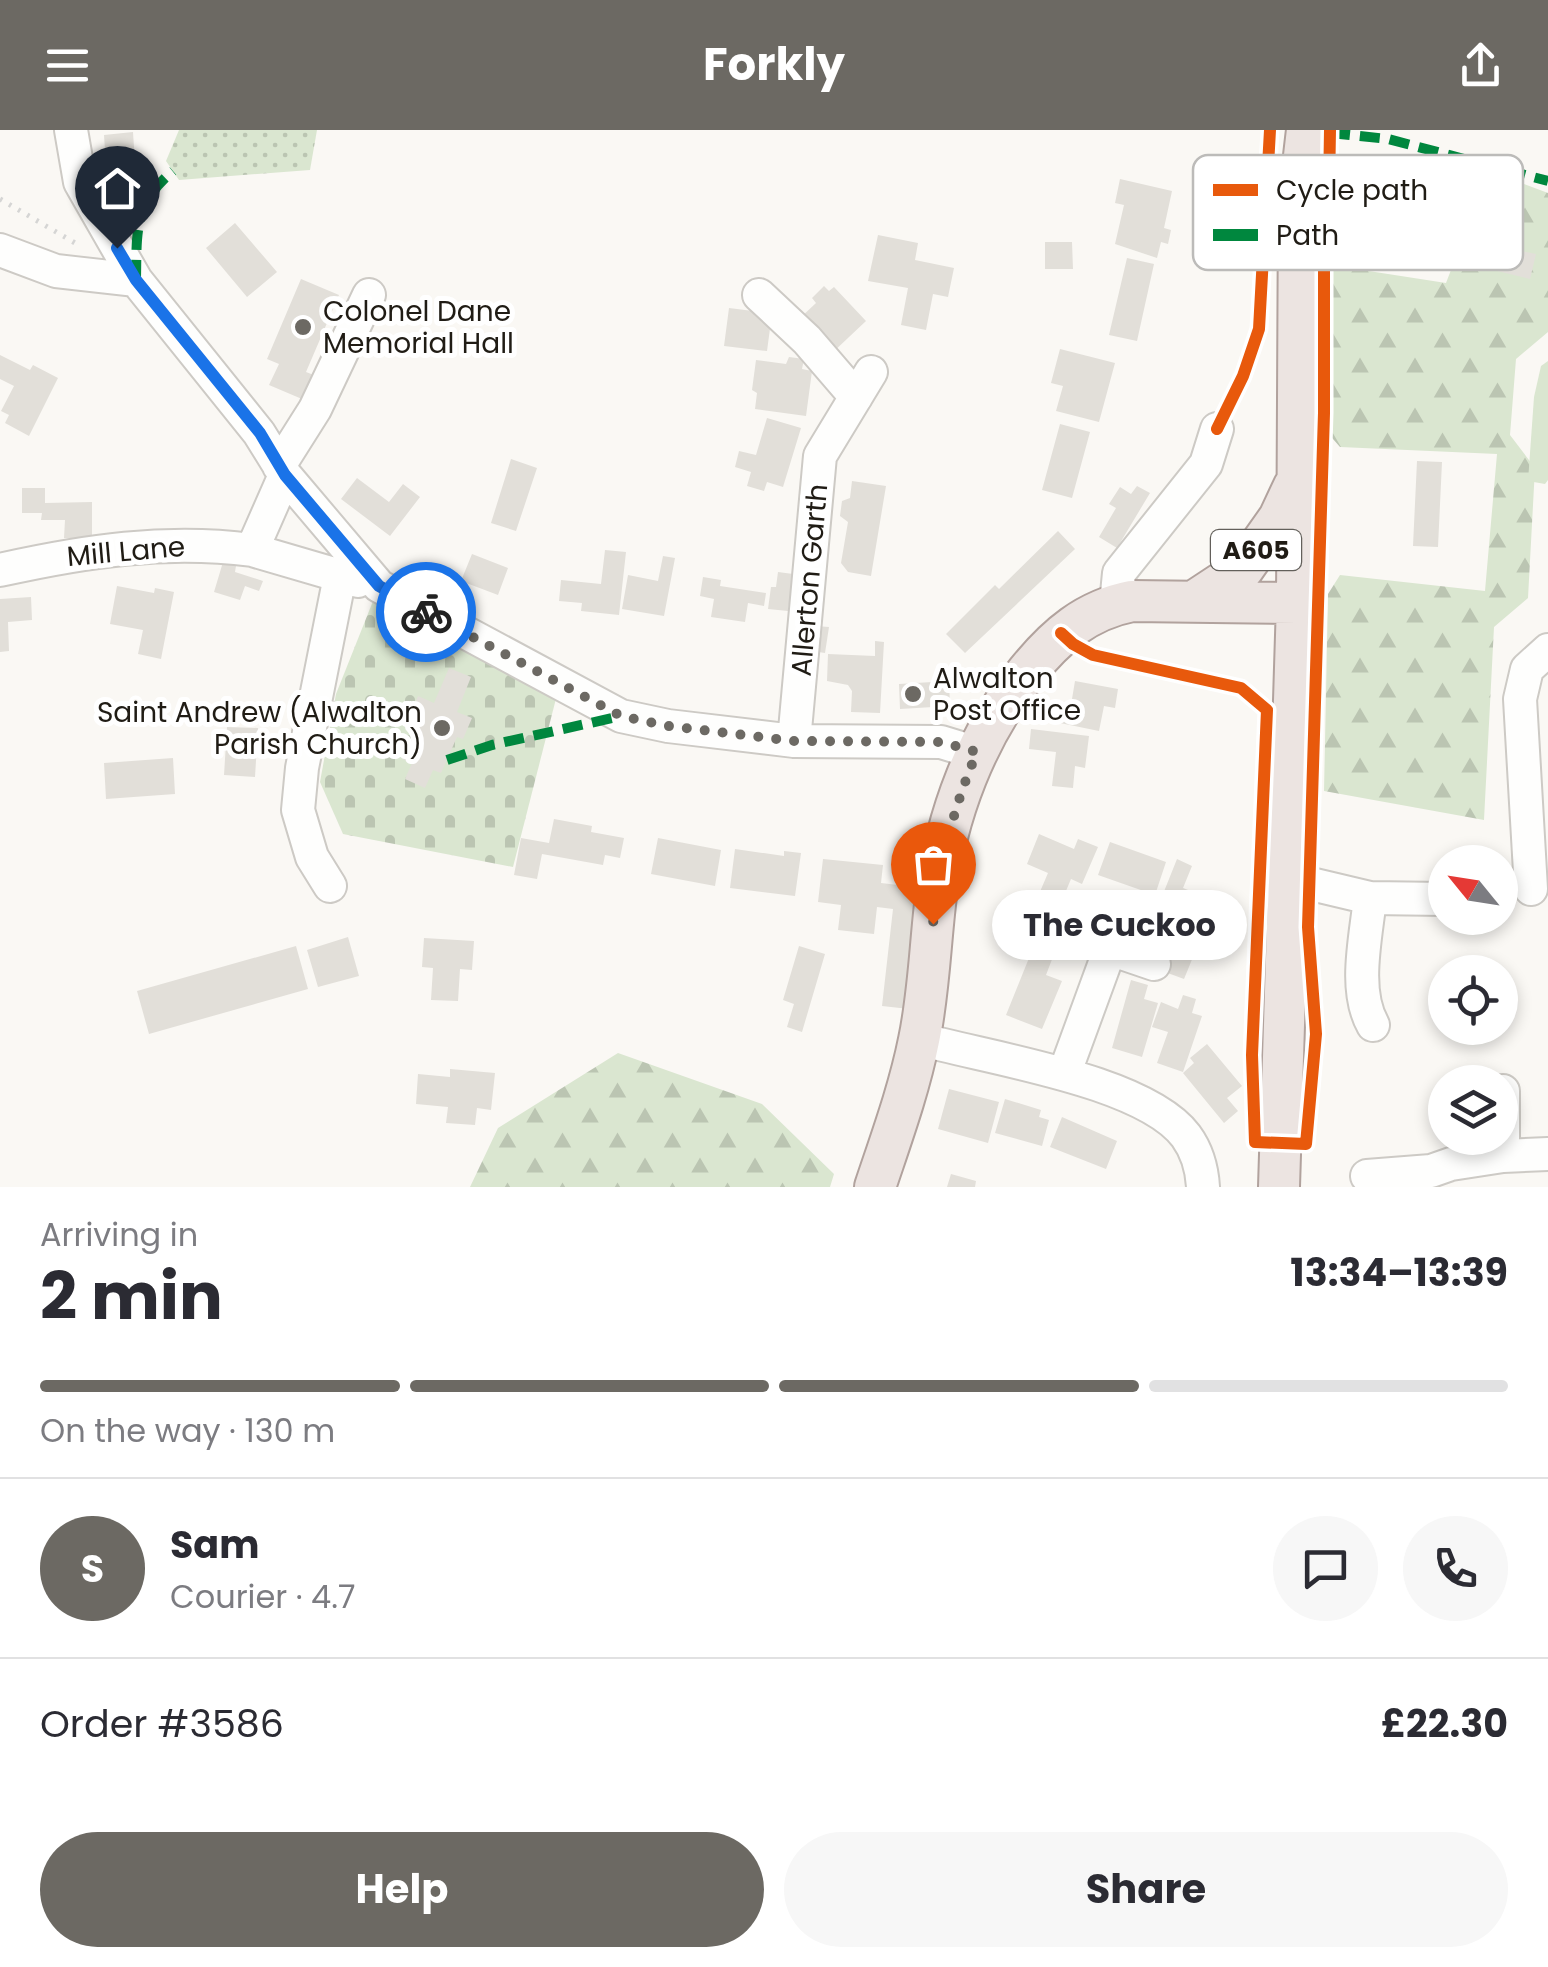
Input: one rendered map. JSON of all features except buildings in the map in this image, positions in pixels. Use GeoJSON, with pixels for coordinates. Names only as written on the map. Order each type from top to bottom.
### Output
{"type":"FeatureCollection","features":[{"type":"Feature","properties":{"kind":"main road","name":"A605"},"geometry":{"type":"LineString","coordinates":[[1303,155],[1306,130]]}},
{"type":"Feature","properties":{"kind":"main road","name":"A605"},"geometry":{"type":"LineString","coordinates":[[1280,1187],[1297,603],[1297,270]]}},
{"type":"Feature","properties":{"kind":"main road","name":"A605"},"geometry":{"type":"LineString","coordinates":[[1196,600],[1242,569],[1279,518],[1296,483]]}},
{"type":"Feature","properties":{"kind":"main road","name":"A605"},"geometry":{"type":"LineString","coordinates":[[875,1187],[920,1039],[936,891],[946,838],[959,794],[998,712],[1055,638],[1084,618],[1116,604],[1196,600],[1297,603]]}},
{"type":"Feature","properties":{"kind":"street"},"geometry":{"type":"LineString","coordinates":[[71,130],[80,182],[136,280],[260,433],[282,470],[379,586],[621,716],[668,726],[794,741],[941,742],[977,752]]}},
{"type":"Feature","properties":{"kind":"street"},"geometry":{"type":"LineString","coordinates":[[0,250],[56,271],[136,280]]}},
{"type":"Feature","properties":{"kind":"street"},"geometry":{"type":"LineString","coordinates":[[252,550],[282,470],[315,410],[368,295]]}},
{"type":"Feature","properties":{"kind":"street","name":"Allerton Garth"},"geometry":{"type":"LineString","coordinates":[[759,295],[806,340],[863,385],[820,456],[794,741]]}},
{"type":"Feature","properties":{"kind":"street"},"geometry":{"type":"LineString","coordinates":[[1116,604],[1119,573],[1206,464],[1218,430]]}},
{"type":"Feature","properties":{"kind":"street","name":"Mill Lane"},"geometry":{"type":"LineString","coordinates":[[0,570],[113,548],[204,544],[252,550],[379,586]]}},
{"type":"Feature","properties":{"kind":"street"},"geometry":{"type":"LineString","coordinates":[[330,886],[312,856],[298,810],[302,768],[340,576]]}},
{"type":"Feature","properties":{"kind":"street"},"geometry":{"type":"LineString","coordinates":[[1526,890],[1520,699],[1527,669],[1546,654]]}},
{"type":"Feature","properties":{"kind":"street"},"geometry":{"type":"LineString","coordinates":[[1290,879],[1370,898],[1428,899]]}},
{"type":"Feature","properties":{"kind":"street"},"geometry":{"type":"LineString","coordinates":[[1370,898],[1364,1009],[1374,1025]]}},
{"type":"Feature","properties":{"kind":"street"},"geometry":{"type":"LineString","coordinates":[[1076,935],[1154,964]]}},
{"type":"Feature","properties":{"kind":"street"},"geometry":{"type":"LineString","coordinates":[[1065,1072],[1110,949]]}},
{"type":"Feature","properties":{"kind":"street"},"geometry":{"type":"LineString","coordinates":[[920,1039],[1065,1072],[1156,1111],[1186,1135],[1202,1168],[1202,1187]]}},
{"type":"Feature","properties":{"kind":"street"},"geometry":{"type":"LineString","coordinates":[[1367,1176],[1431,1171],[1503,1156],[1548,1154]]}},
{"type":"Feature","properties":{"kind":"path"},"geometry":{"type":"LineString","coordinates":[[0,199],[89,252]]}},
{"type":"Feature","properties":{"kind":"green space"},"geometry":{"type":"Polygon","coordinates":[[[179,130],[317,130],[310,170],[179,180],[166,161],[179,130]]]}},
{"type":"Feature","properties":{"kind":"green space"},"geometry":{"type":"Polygon","coordinates":[[[1523,184],[1548,193],[1548,332],[1516,359],[1510,435],[1535,468],[1528,598],[1494,627],[1484,820],[1324,791],[1328,594],[1340,575],[1485,591],[1497,454],[1340,447],[1326,431],[1330,270],[1362,270],[1446,283],[1451,270],[1523,270],[1523,184]]]}},
{"type":"Feature","properties":{"kind":"green space"},"geometry":{"type":"Polygon","coordinates":[[[1548,361],[1545,484],[1528,481],[1534,397],[1541,366],[1548,361]]]}},
{"type":"Feature","properties":{"kind":"green space"},"geometry":{"type":"Polygon","coordinates":[[[379,586],[560,683],[513,867],[343,834],[320,782],[336,694],[379,586]]]}},
{"type":"Feature","properties":{"kind":"green space"},"geometry":{"type":"Polygon","coordinates":[[[618,1053],[762,1104],[834,1174],[830,1187],[470,1187],[498,1128],[618,1053]]]}},
{"type":"Feature","properties":{"kind":"marked path"},"geometry":{"type":"LineString","coordinates":[[1330,133],[1388,139],[1449,155]]}},
{"type":"Feature","properties":{"kind":"marked path"},"geometry":{"type":"LineString","coordinates":[[136,280],[138,234],[144,208],[150,195],[173,171]]}},
{"type":"Feature","properties":{"kind":"marked path"},"geometry":{"type":"LineString","coordinates":[[1523,174],[1548,181]]}},
{"type":"Feature","properties":{"kind":"marked path"},"geometry":{"type":"LineString","coordinates":[[447,760],[492,745],[621,716]]}},
{"type":"Feature","properties":{"kind":"cycle path"},"geometry":{"type":"LineString","coordinates":[[1269,155],[1270,130]]}},
{"type":"Feature","properties":{"kind":"cycle path"},"geometry":{"type":"LineString","coordinates":[[1330,130],[1330,155]]}},
{"type":"Feature","properties":{"kind":"cycle path"},"geometry":{"type":"LineString","coordinates":[[1217,429],[1243,376],[1259,329],[1262,270]]}},
{"type":"Feature","properties":{"kind":"cycle path"},"geometry":{"type":"LineString","coordinates":[[1255,1142],[1306,1144],[1316,1034],[1308,927],[1324,413],[1324,270]]}},
{"type":"Feature","properties":{"kind":"cycle path"},"geometry":{"type":"LineString","coordinates":[[1061,633],[1093,655],[1241,688],[1267,710],[1252,1055],[1255,1142]]}},
{"type":"Feature","properties":{"kind":"way so far"},"geometry":{"type":"LineString","coordinates":[[426,612],[621,716],[668,726],[794,741],[941,742],[977,752],[946,838],[933,924]]}},
{"type":"Feature","properties":{"kind":"place","name":"Colonel Dane Memorial Hall"},"geometry":{"type":"Point","coordinates":[303,327]}},
{"type":"Feature","properties":{"kind":"place","name":"Alwalton Post Office"},"geometry":{"type":"Point","coordinates":[913,694]}},
{"type":"Feature","properties":{"kind":"place","name":"Saint Andrew (Alwalton Parish Church)"},"geometry":{"type":"Point","coordinates":[442,728]}},
{"type":"Feature","properties":{"kind":"place","name":"The Cuckoo"},"geometry":{"type":"Point","coordinates":[933,924]}},
{"type":"Feature","properties":{"kind":"route"},"geometry":{"type":"LineString","coordinates":[[117,248],[136,280],[260,433],[285,475],[379,586],[426,612]]}}]}
